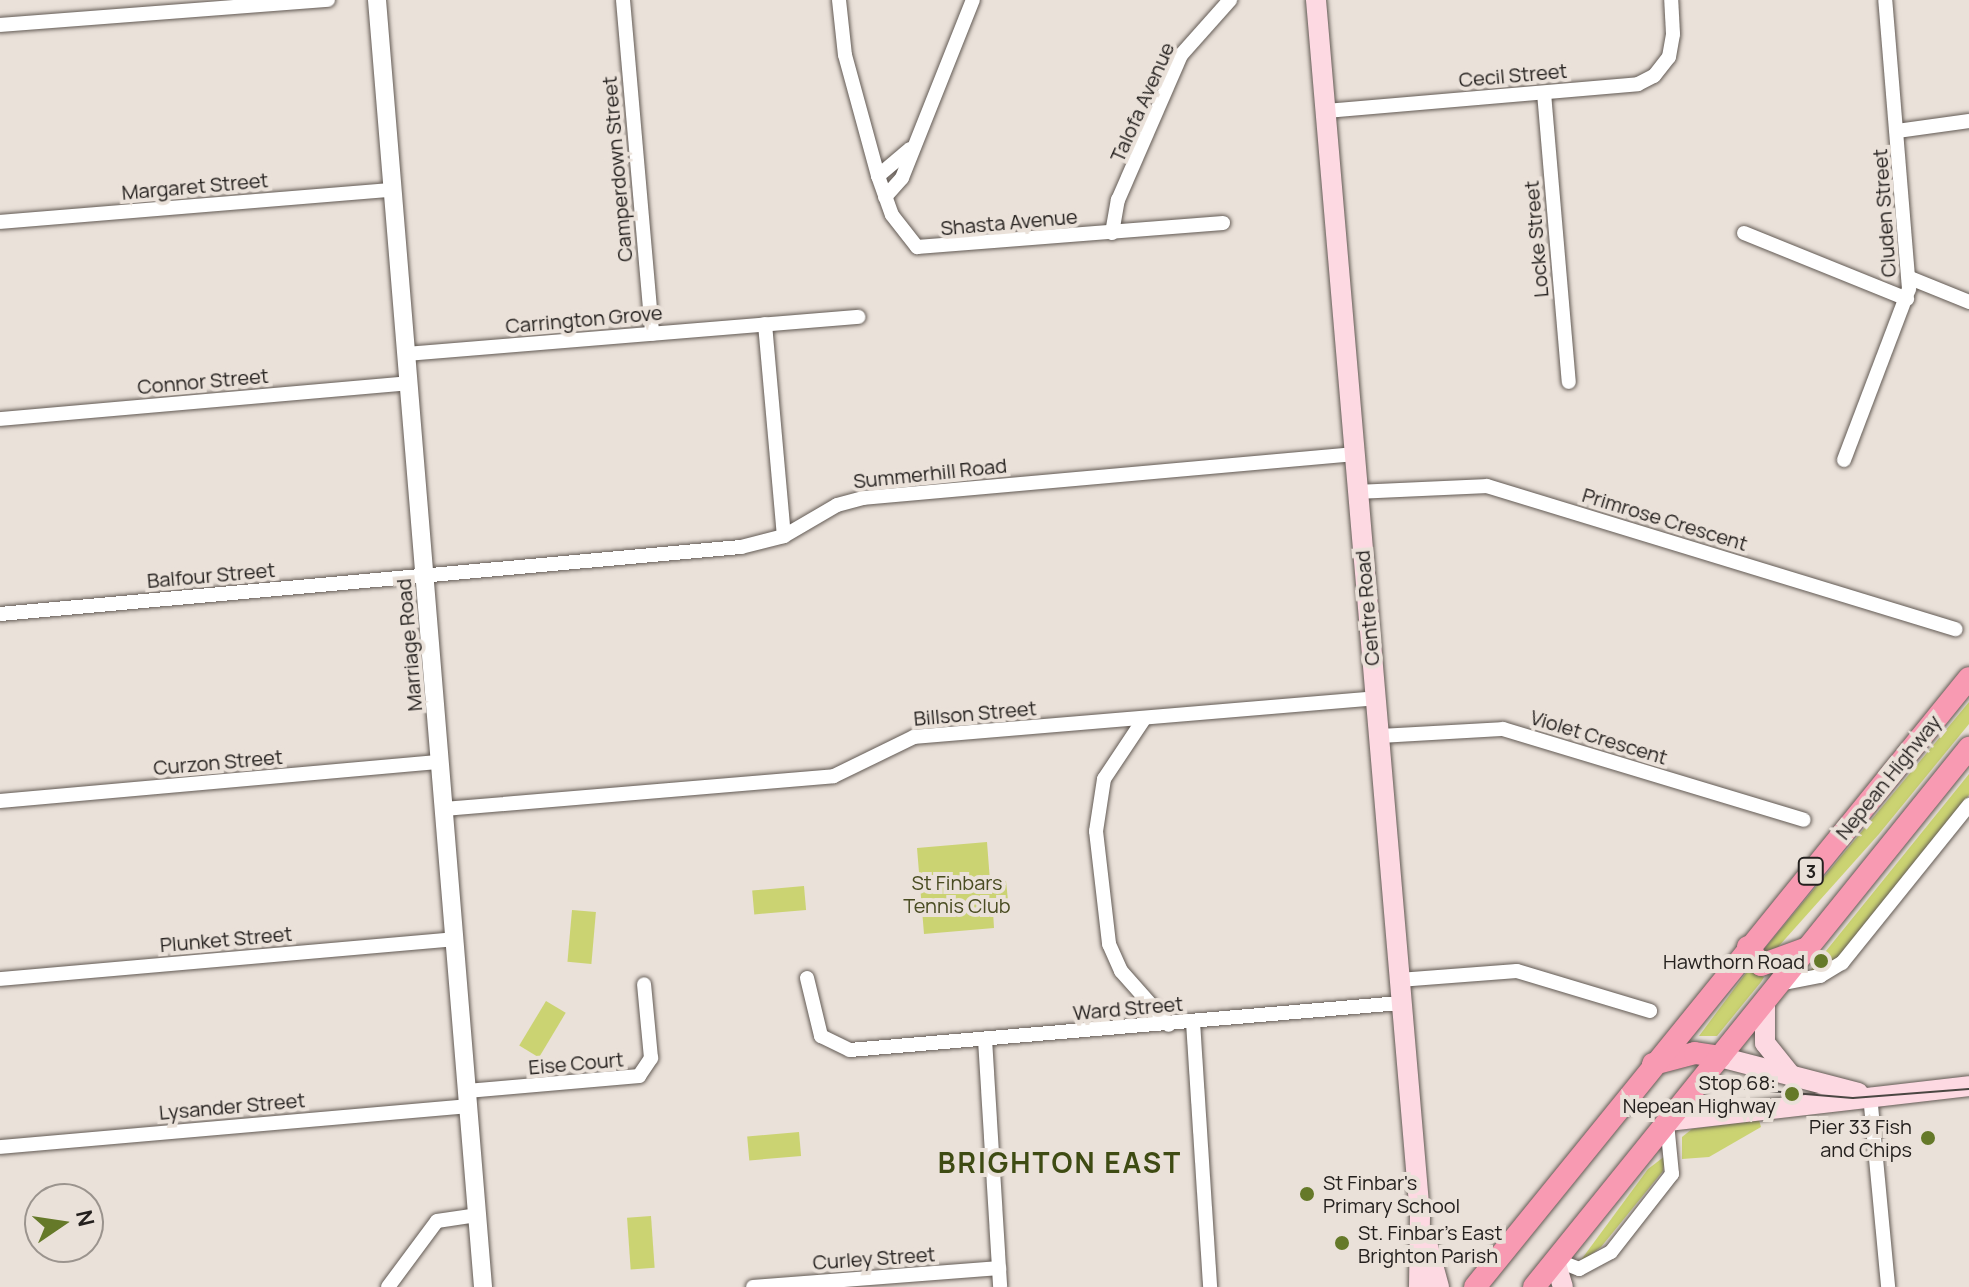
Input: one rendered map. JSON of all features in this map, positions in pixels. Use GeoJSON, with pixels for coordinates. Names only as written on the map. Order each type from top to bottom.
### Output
{"type":"FeatureCollection","features":[{"type":"Feature","properties":{"kind":"highway","name":"Nepean Highway"},"geometry":{"type":"LineString","coordinates":[[1475,1287],[1969,678]]}},
{"type":"Feature","properties":{"kind":"highway","name":"3"},"geometry":{"type":"LineString","coordinates":[[1534,1287],[1969,748]]}},
{"type":"Feature","properties":{"kind":"highway"},"geometry":{"type":"LineString","coordinates":[[1748,947],[1761,965],[1806,949]]}},
{"type":"Feature","properties":{"kind":"highway"},"geometry":{"type":"LineString","coordinates":[[1653,1064],[1695,1053],[1720,1057]]}},
{"type":"Feature","properties":{"kind":"main road","name":"Centre Road"},"geometry":{"type":"LineString","coordinates":[[1316,0],[1420,1216],[1419,1287]]}},
{"type":"Feature","properties":{"kind":"main road"},"geometry":{"type":"LineString","coordinates":[[1771,992],[1765,1043],[1793,1078]]}},
{"type":"Feature","properties":{"kind":"main road"},"geometry":{"type":"LineString","coordinates":[[1720,1057],[1793,1078],[1870,1095]]}},
{"type":"Feature","properties":{"kind":"main road"},"geometry":{"type":"LineString","coordinates":[[1668,1122],[1870,1095],[1969,1086]]}},
{"type":"Feature","properties":{"kind":"main road","name":"Centre Road"},"geometry":{"type":"LineString","coordinates":[[1420,1216],[1439,1287]]}},
{"type":"Feature","properties":{"kind":"main road"},"geometry":{"type":"LineString","coordinates":[[1555,1260],[1563,1287]]}},
{"type":"Feature","properties":{"kind":"street"},"geometry":{"type":"LineString","coordinates":[[0,25],[176,6],[328,0]]}},
{"type":"Feature","properties":{"kind":"street","name":"Marriage Road"},"geometry":{"type":"LineString","coordinates":[[377,0],[483,1287]]}},
{"type":"Feature","properties":{"kind":"street","name":"Camperdown Street"},"geometry":{"type":"LineString","coordinates":[[623,0],[652,334]]}},
{"type":"Feature","properties":{"kind":"street","name":"Shasta Avenue"},"geometry":{"type":"LineString","coordinates":[[839,0],[845,55],[878,176],[885,197],[909,241],[926,249],[1223,223]]}},
{"type":"Feature","properties":{"kind":"street"},"geometry":{"type":"LineString","coordinates":[[885,197],[902,178],[910,149],[973,0]]}},
{"type":"Feature","properties":{"kind":"street","name":"Talofa Avenue"},"geometry":{"type":"LineString","coordinates":[[1118,233],[1114,213],[1181,55],[1230,0]]}},
{"type":"Feature","properties":{"kind":"street","name":"Cecil Street"},"geometry":{"type":"LineString","coordinates":[[1326,111],[1544,93],[1645,81],[1669,57],[1673,34],[1671,0]]}},
{"type":"Feature","properties":{"kind":"street","name":"Cluden Street"},"geometry":{"type":"LineString","coordinates":[[1844,460],[1907,299],[1910,278],[1885,0]]}},
{"type":"Feature","properties":{"kind":"street","name":"Locke Street"},"geometry":{"type":"LineString","coordinates":[[1544,93],[1569,382]]}},
{"type":"Feature","properties":{"kind":"street"},"geometry":{"type":"LineString","coordinates":[[1897,131],[1969,121]]}},
{"type":"Feature","properties":{"kind":"street"},"geometry":{"type":"LineString","coordinates":[[878,176],[910,149]]}},
{"type":"Feature","properties":{"kind":"street","name":"Margaret Street"},"geometry":{"type":"LineString","coordinates":[[0,222],[393,190]]}},
{"type":"Feature","properties":{"kind":"street"},"geometry":{"type":"LineString","coordinates":[[1744,233],[1907,299]]}},
{"type":"Feature","properties":{"kind":"street"},"geometry":{"type":"LineString","coordinates":[[1910,278],[1969,302]]}},
{"type":"Feature","properties":{"kind":"street","name":"Carrington Grove"},"geometry":{"type":"LineString","coordinates":[[407,354],[858,317]]}},
{"type":"Feature","properties":{"kind":"street"},"geometry":{"type":"LineString","coordinates":[[765,324],[784,536]]}},
{"type":"Feature","properties":{"kind":"street","name":"Connor Street"},"geometry":{"type":"LineString","coordinates":[[0,419],[409,383]]}},
{"type":"Feature","properties":{"kind":"street","name":"Summerhill Road"},"geometry":{"type":"LineString","coordinates":[[425,575],[741,547],[784,536],[837,505],[863,498],[1354,454]]}},
{"type":"Feature","properties":{"kind":"street","name":"Primrose Crescent"},"geometry":{"type":"LineString","coordinates":[[1357,492],[1487,486],[1956,629]]}},
{"type":"Feature","properties":{"kind":"street","name":"Balfour Street"},"geometry":{"type":"LineString","coordinates":[[0,614],[425,575]]}},
{"type":"Feature","properties":{"kind":"street","name":"Billson Street"},"geometry":{"type":"LineString","coordinates":[[444,809],[834,776],[914,737],[1374,698]]}},
{"type":"Feature","properties":{"kind":"street"},"geometry":{"type":"LineString","coordinates":[[1144,719],[1104,779],[1096,831],[1109,944],[1121,971],[1169,1025]]}},
{"type":"Feature","properties":{"kind":"street","name":"Violet Crescent"},"geometry":{"type":"LineString","coordinates":[[1378,736],[1503,729],[1804,820]]}},
{"type":"Feature","properties":{"kind":"street","name":"Curzon Street"},"geometry":{"type":"LineString","coordinates":[[0,801],[440,762]]}},
{"type":"Feature","properties":{"kind":"street"},"geometry":{"type":"LineString","coordinates":[[1771,992],[1820,976],[1842,963],[1969,805]]}},
{"type":"Feature","properties":{"kind":"street","name":"Plunket Street"},"geometry":{"type":"LineString","coordinates":[[0,979],[455,939]]}},
{"type":"Feature","properties":{"kind":"street"},"geometry":{"type":"LineString","coordinates":[[1399,980],[1517,971],[1650,1011]]}},
{"type":"Feature","properties":{"kind":"street","name":"Ward Street"},"geometry":{"type":"LineString","coordinates":[[807,978],[821,1036],[840,1048],[859,1050],[1401,1003]]}},
{"type":"Feature","properties":{"kind":"street","name":"Eise Court"},"geometry":{"type":"LineString","coordinates":[[467,1098],[639,1076],[651,1058],[644,984]]}},
{"type":"Feature","properties":{"kind":"street"},"geometry":{"type":"LineString","coordinates":[[1193,1022],[1210,1287]]}},
{"type":"Feature","properties":{"kind":"street"},"geometry":{"type":"LineString","coordinates":[[985,1039],[1000,1287]]}},
{"type":"Feature","properties":{"kind":"street"},"geometry":{"type":"LineString","coordinates":[[1870,1095],[1888,1287]]}},
{"type":"Feature","properties":{"kind":"street","name":"Lysander Street"},"geometry":{"type":"LineString","coordinates":[[0,1147],[467,1098]]}},
{"type":"Feature","properties":{"kind":"street"},"geometry":{"type":"LineString","coordinates":[[1555,1260],[1579,1269],[1611,1252],[1672,1174],[1668,1122]]}},
{"type":"Feature","properties":{"kind":"street"},"geometry":{"type":"LineString","coordinates":[[388,1287],[437,1221],[477,1215]]}},
{"type":"Feature","properties":{"kind":"street","name":"Curley Street"},"geometry":{"type":"LineString","coordinates":[[753,1287],[999,1268]]}},
{"type":"Feature","properties":{"kind":"green space"},"geometry":{"type":"Polygon","coordinates":[[[1969,702],[1969,724],[1879,834],[1778,947],[1761,953],[1969,702]]]}},
{"type":"Feature","properties":{"kind":"green space"},"geometry":{"type":"Polygon","coordinates":[[[1969,774],[1969,795],[1844,952],[1827,967],[1809,972],[1969,774]]]}},
{"type":"Feature","properties":{"kind":"green space","name":"St Finbars Tennis Club"},"geometry":{"type":"Polygon","coordinates":[[[987,842],[990,881],[1006,881],[1009,910],[993,911],[994,928],[924,934],[917,848],[987,842]]]}},
{"type":"Feature","properties":{"kind":"green space"},"geometry":{"type":"Polygon","coordinates":[[[804,886],[806,910],[754,914],[752,891],[804,886]]]}},
{"type":"Feature","properties":{"kind":"green space"},"geometry":{"type":"Polygon","coordinates":[[[572,910],[596,912],[591,964],[567,962],[572,910]]]}},
{"type":"Feature","properties":{"kind":"green space"},"geometry":{"type":"Polygon","coordinates":[[[1749,969],[1764,977],[1761,982],[1717,1036],[1699,1036],[1749,969]]]}},
{"type":"Feature","properties":{"kind":"green space"},"geometry":{"type":"Polygon","coordinates":[[[546,1001],[566,1013],[539,1057],[519,1046],[546,1001]]]}},
{"type":"Feature","properties":{"kind":"green space"},"geometry":{"type":"Polygon","coordinates":[[[1759,1120],[1761,1127],[1709,1157],[1682,1159],[1682,1137],[1692,1129],[1759,1120]]]}},
{"type":"Feature","properties":{"kind":"green space"},"geometry":{"type":"Polygon","coordinates":[[[799,1132],[801,1156],[749,1160],[747,1137],[799,1132]]]}},
{"type":"Feature","properties":{"kind":"green space"},"geometry":{"type":"Polygon","coordinates":[[[1665,1156],[1663,1171],[1601,1247],[1578,1264],[1648,1169],[1665,1156]]]}},
{"type":"Feature","properties":{"kind":"green space"},"geometry":{"type":"Polygon","coordinates":[[[651,1216],[655,1268],[631,1270],[627,1218],[651,1216]]]}},
{"type":"Feature","properties":{"kind":"tram line"},"geometry":{"type":"LineString","coordinates":[[1734,1088],[1853,1098],[1969,1089]]}},
{"type":"Feature","properties":{"kind":"place","name":"Hawthorn Road"},"geometry":{"type":"Point","coordinates":[1821,961]}},
{"type":"Feature","properties":{"kind":"place","name":"Stop 68: Nepean Highway"},"geometry":{"type":"Point","coordinates":[1792,1094]}},
{"type":"Feature","properties":{"kind":"place","name":"Pier 33 Fish and Chips"},"geometry":{"type":"Point","coordinates":[1928,1138]}},
{"type":"Feature","properties":{"kind":"place","name":"St Finbar's Primary School"},"geometry":{"type":"Point","coordinates":[1307,1194]}},
{"type":"Feature","properties":{"kind":"place","name":"St. Finbar's East Brighton Parish"},"geometry":{"type":"Point","coordinates":[1342,1243]}},
{"type":"Feature","properties":{"kind":"district","name":"BRIGHTON EAST"},"geometry":{"type":"Point","coordinates":[1060,1162]}}]}
